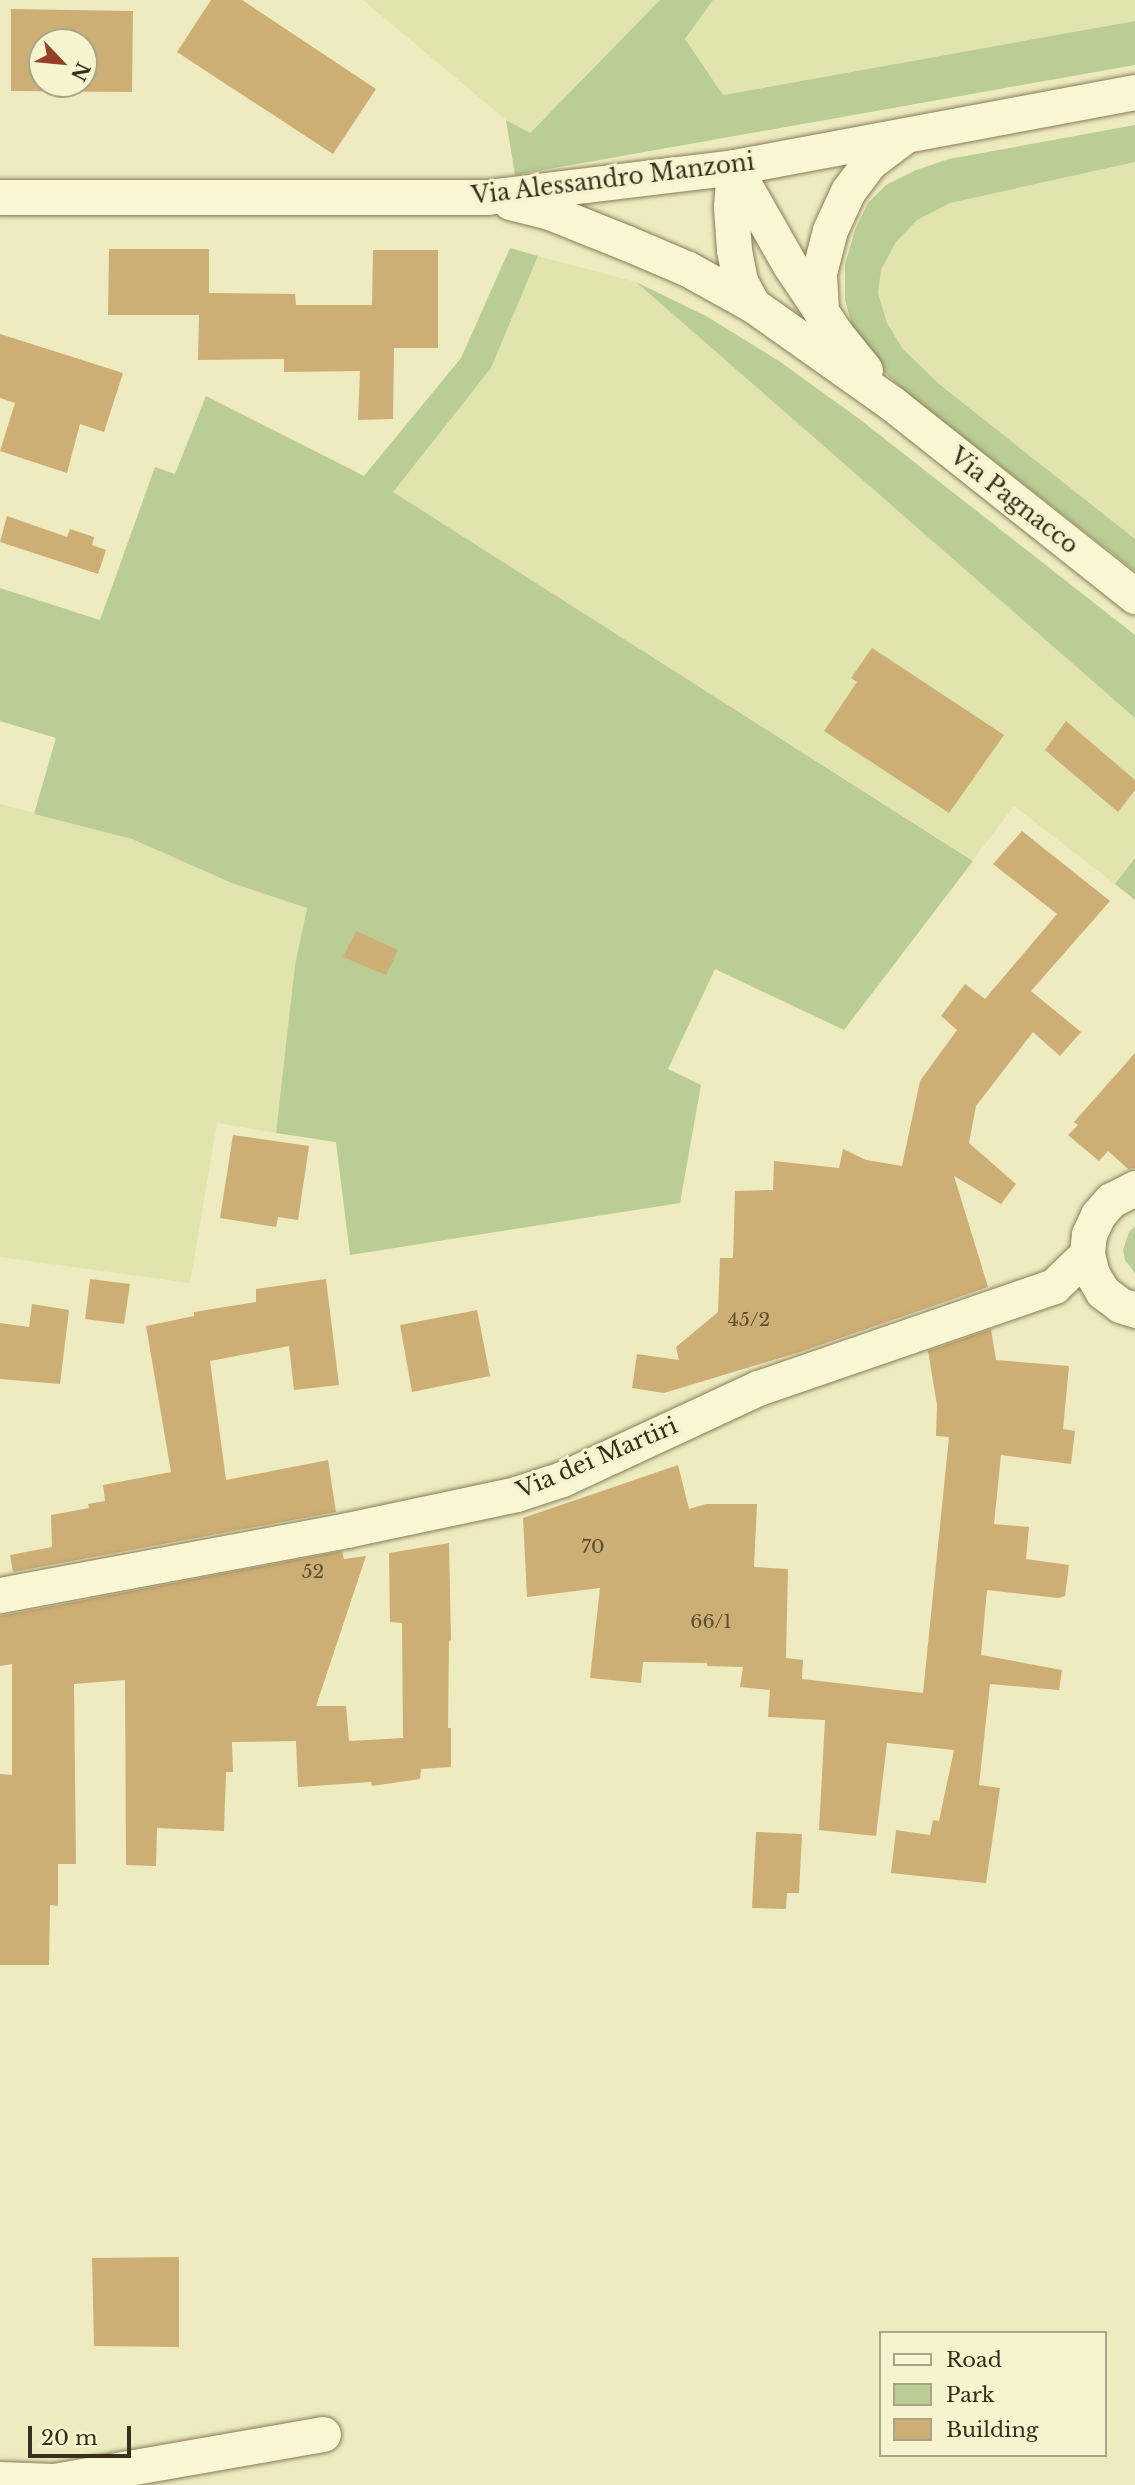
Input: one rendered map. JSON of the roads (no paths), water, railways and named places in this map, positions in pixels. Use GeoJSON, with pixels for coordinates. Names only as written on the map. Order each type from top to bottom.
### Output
{"type":"FeatureCollection","features":[{"type":"Feature","properties":{"kind":"street","name":"Via Alessandro Manzoni"},"geometry":{"type":"LineString","coordinates":[[0,197],[487,197],[734,167],[1135,92]]}},
{"type":"Feature","properties":{"kind":"street"},"geometry":{"type":"LineString","coordinates":[[821,312],[819,273],[830,230],[848,191],[870,162],[908,134]]}},
{"type":"Feature","properties":{"kind":"street"},"geometry":{"type":"LineString","coordinates":[[734,167],[731,207],[734,250],[740,281],[753,305]]}},
{"type":"Feature","properties":{"kind":"street","name":"Via Pagnacco"},"geometry":{"type":"LineString","coordinates":[[734,167],[763,222],[821,312],[894,405]]}},
{"type":"Feature","properties":{"kind":"street","name":"Via Pagnacco"},"geometry":{"type":"LineString","coordinates":[[487,197],[547,212],[628,243],[688,270],[753,305],[894,405],[1135,596]]}},
{"type":"Feature","properties":{"kind":"street"},"geometry":{"type":"LineString","coordinates":[[1133,1187],[1111,1200],[1097,1215],[1089,1234],[1087,1254],[1092,1274],[1103,1292],[1120,1305],[1135,1310]]}},
{"type":"Feature","properties":{"kind":"street","name":"Via dei Martiri"},"geometry":{"type":"LineString","coordinates":[[0,1595],[347,1530],[516,1494],[562,1479],[758,1388],[1054,1286],[1087,1254]]}},
{"type":"Feature","properties":{"kind":"street","name":"Via dei Martiri"},"geometry":{"type":"LineString","coordinates":[[1054,1286],[1103,1292]]}},
{"type":"Feature","properties":{"kind":"street"},"geometry":{"type":"LineString","coordinates":[[0,2479],[54,2482],[323,2434]]}}]}
